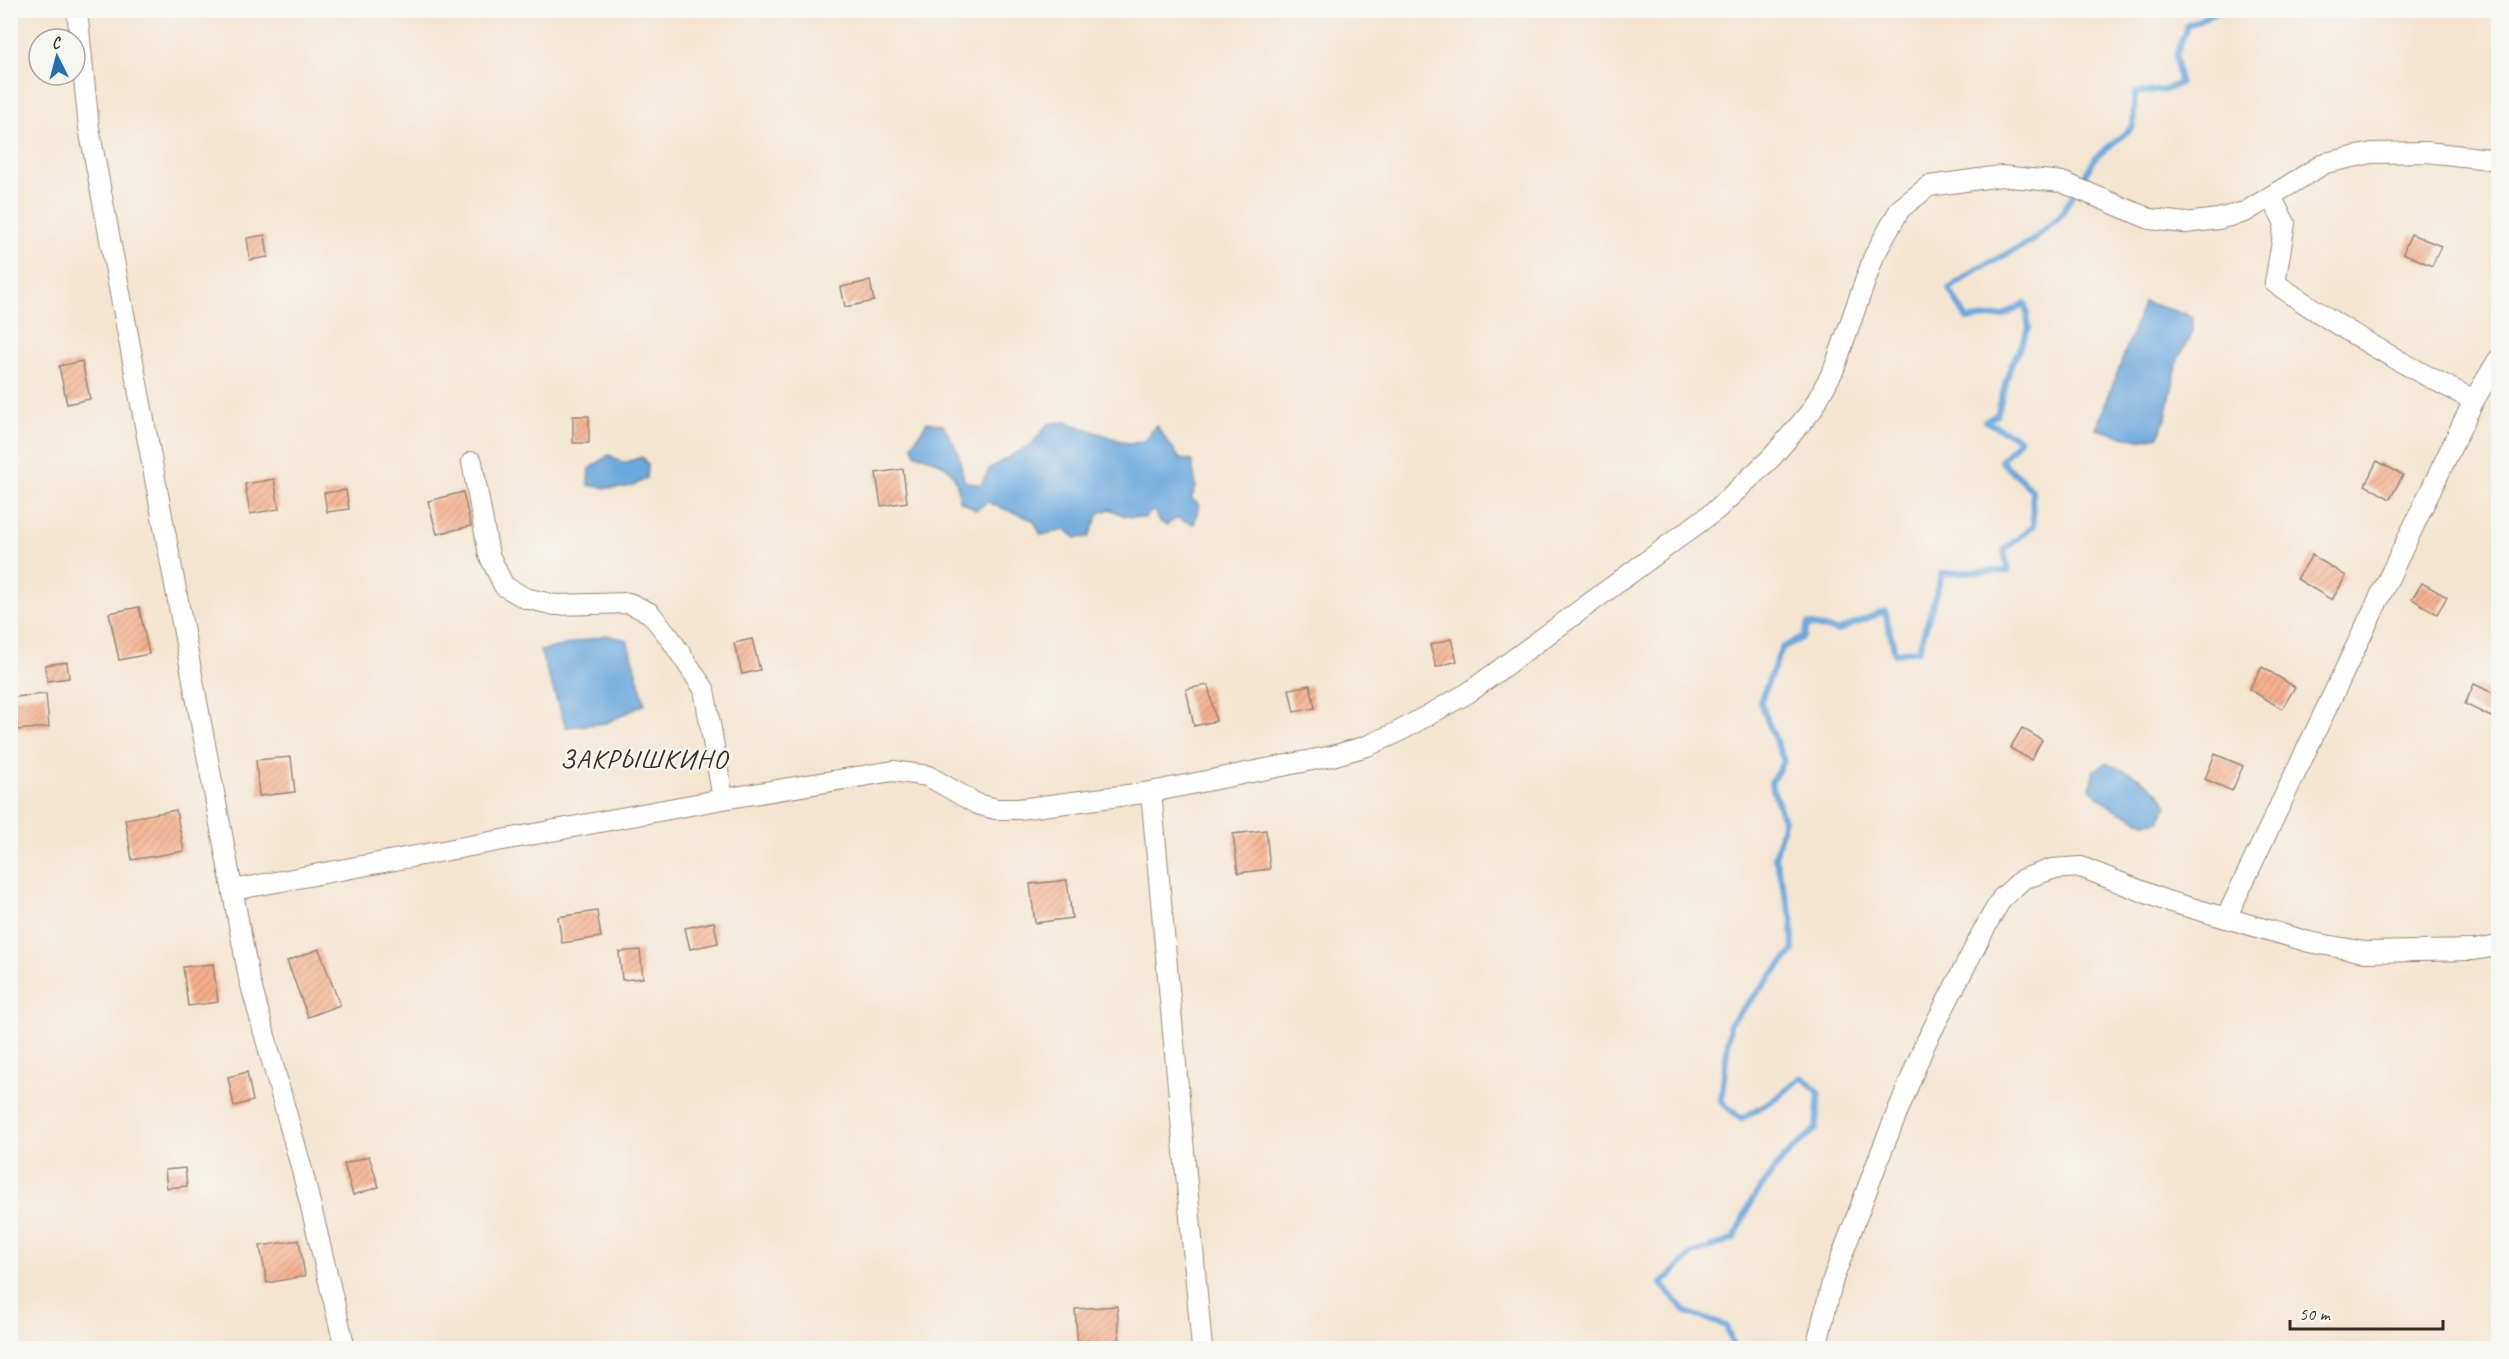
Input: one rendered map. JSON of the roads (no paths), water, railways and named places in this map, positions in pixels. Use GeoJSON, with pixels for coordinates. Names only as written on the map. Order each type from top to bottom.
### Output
{"type":"FeatureCollection","features":[{"type":"Feature","properties":{"kind":"street"},"geometry":{"type":"LineString","coordinates":[[77,10],[89,129],[249,978],[302,1170],[345,1348]]}},
{"type":"Feature","properties":{"kind":"street"},"geometry":{"type":"LineString","coordinates":[[233,890],[723,799],[892,771],[928,776],[977,804],[996,809],[1019,809],[1151,792],[1332,756],[1366,746],[1396,733],[1468,693],[1716,510],[1772,458],[1812,410],[1834,369],[1874,256],[1900,209],[1929,186],[2001,176],[2062,182],[2151,219],[2185,223],[2218,219],[2245,212],[2325,163],[2372,153],[2427,152],[2499,160]]}},
{"type":"Feature","properties":{"kind":"street"},"geometry":{"type":"LineString","coordinates":[[2271,197],[2285,223],[2275,283],[2326,318],[2408,367],[2474,400]]}},
{"type":"Feature","properties":{"kind":"street"},"geometry":{"type":"LineString","coordinates":[[2226,918],[2474,400],[2499,360]]}},
{"type":"Feature","properties":{"kind":"street"},"geometry":{"type":"LineString","coordinates":[[472,462],[489,555],[504,586],[525,598],[555,605],[629,603],[650,614],[670,638],[704,689],[723,799]]}},
{"type":"Feature","properties":{"kind":"street"},"geometry":{"type":"LineString","coordinates":[[1151,792],[1202,1348]]}},
{"type":"Feature","properties":{"kind":"street"},"geometry":{"type":"LineString","coordinates":[[1816,1348],[1833,1279],[1921,1054],[1988,922],[2002,898],[2023,879],[2052,869],[2081,867],[2164,900],[2309,942],[2365,952],[2474,950],[2499,946]]}},
{"type":"Feature","properties":{"kind":"water"},"geometry":{"type":"Polygon","coordinates":[[[2144,302],[2192,316],[2192,334],[2178,359],[2167,413],[2159,436],[2138,440],[2096,429],[2144,302]]]}},
{"type":"Feature","properties":{"kind":"water"},"geometry":{"type":"Polygon","coordinates":[[[927,422],[943,425],[958,452],[964,481],[981,485],[990,468],[1032,444],[1048,424],[1066,422],[1130,444],[1146,440],[1156,425],[1180,459],[1192,461],[1196,488],[1191,498],[1199,505],[1194,524],[1177,518],[1166,525],[1158,520],[1154,510],[1144,518],[1125,516],[1110,509],[1099,513],[1089,537],[1076,538],[1066,530],[1041,535],[1033,520],[987,502],[976,510],[959,500],[956,481],[948,468],[916,454],[912,445],[927,422]]]}},
{"type":"Feature","properties":{"kind":"water"},"geometry":{"type":"Polygon","coordinates":[[[609,455],[624,463],[642,457],[648,465],[647,478],[625,487],[588,485],[589,469],[609,455]]]}},
{"type":"Feature","properties":{"kind":"water"},"geometry":{"type":"Polygon","coordinates":[[[606,635],[627,640],[645,704],[606,723],[566,727],[540,651],[606,635]]]}},
{"type":"Feature","properties":{"kind":"water"},"geometry":{"type":"Polygon","coordinates":[[[2105,763],[2132,774],[2156,790],[2167,806],[2160,821],[2145,823],[2111,807],[2090,789],[2094,771],[2105,763]]]}},
{"type":"Feature","properties":{"kind":"waterway"},"geometry":{"type":"LineString","coordinates":[[1734,1348],[1726,1326],[1686,1312],[1661,1284],[1692,1254],[1734,1239],[1750,1203],[1783,1158],[1816,1129],[1819,1092],[1802,1077],[1778,1097],[1741,1119],[1721,1101],[1730,1024],[1793,951],[1792,918],[1775,858],[1784,821],[1771,783],[1784,761],[1760,702],[1782,648],[1804,637],[1808,624],[1837,631],[1885,611],[1895,653],[1919,650],[1942,573],[2008,571],[2004,550],[2033,526],[2032,490],[2001,461],[2020,439],[1985,421],[1997,415],[2010,368],[2029,328],[2025,303],[2003,316],[1967,319],[1949,289],[1974,271],[2032,241],[2060,216],[2096,157],[2133,127],[2135,93],[2165,90],[2180,83],[2176,55],[2187,26],[2220,10]]}},
{"type":"Feature","properties":{"kind":"district","name":"ЗАКРЫШКИНО"},"geometry":{"type":"Point","coordinates":[644,759]}}]}
